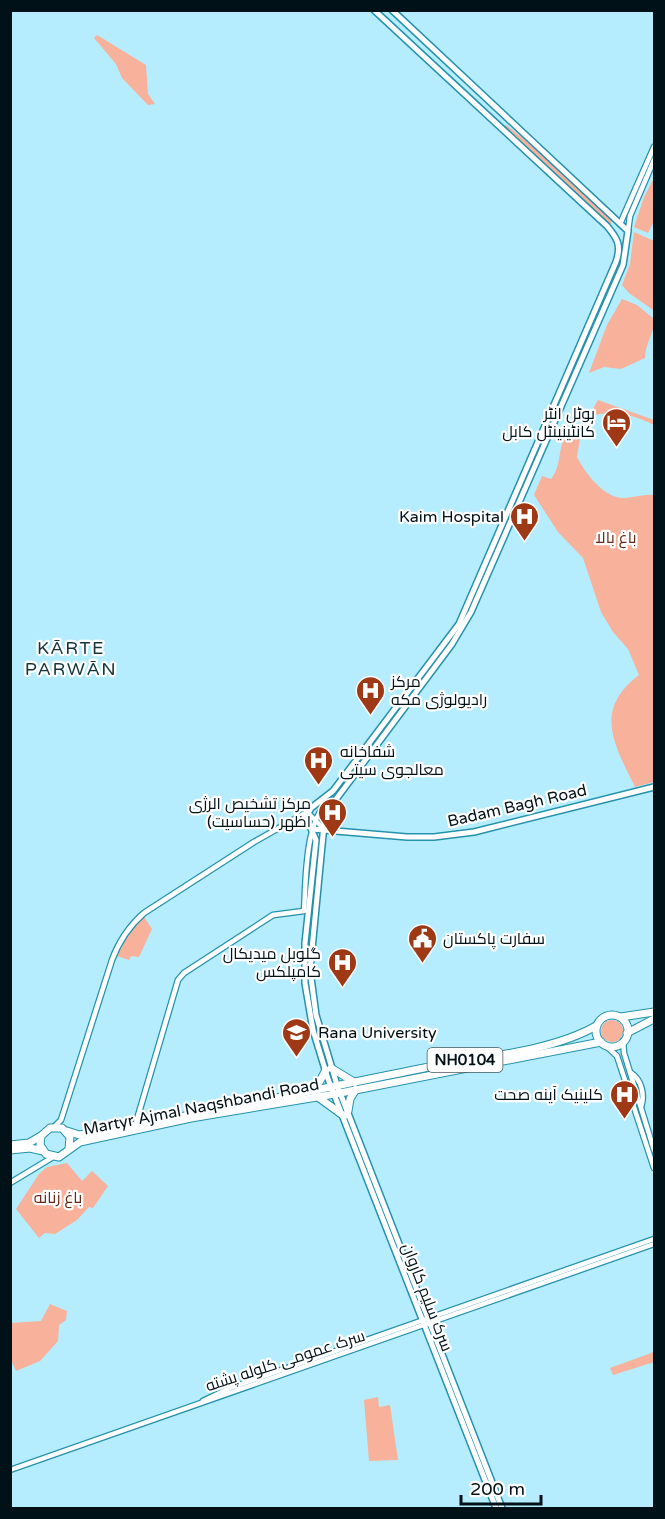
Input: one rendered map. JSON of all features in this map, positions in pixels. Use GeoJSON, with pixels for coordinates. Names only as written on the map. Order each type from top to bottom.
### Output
{"type":"FeatureCollection","features":[{"type":"Feature","properties":{"kind":"highway","name":"NH0104"},"geometry":{"type":"LineString","coordinates":[[336,1090],[578,1037],[610,1015],[621,1017],[654,1012]]}},
{"type":"Feature","properties":{"kind":"highway"},"geometry":{"type":"LineString","coordinates":[[621,1017],[625,1022],[627,1033]]}},
{"type":"Feature","properties":{"kind":"highway"},"geometry":{"type":"LineString","coordinates":[[623,1041],[627,1033],[654,1019]]}},
{"type":"Feature","properties":{"kind":"highway"},"geometry":{"type":"LineString","coordinates":[[596,1026],[597,1038],[603,1044]]}},
{"type":"Feature","properties":{"kind":"highway","name":"NH0104"},"geometry":{"type":"LineString","coordinates":[[355,1086],[603,1044],[611,1047],[623,1041]]}},
{"type":"Feature","properties":{"kind":"highway"},"geometry":{"type":"LineString","coordinates":[[328,1069],[355,1086],[346,1113],[316,1094],[328,1069]]}},
{"type":"Feature","properties":{"kind":"highway","name":"Martyr Ajmal Naqshbandi Road"},"geometry":{"type":"LineString","coordinates":[[69,1149],[80,1142],[135,1129],[336,1090]]}},
{"type":"Feature","properties":{"kind":"highway","name":"NH0104"},"geometry":{"type":"LineString","coordinates":[[55,1126],[67,1131]]}},
{"type":"Feature","properties":{"kind":"highway"},"geometry":{"type":"LineString","coordinates":[[10,1145],[29,1143],[41,1136],[47,1129],[55,1126]]}},
{"type":"Feature","properties":{"kind":"highway","name":"Martyr Ajmal Naqshbandi Road"},"geometry":{"type":"LineString","coordinates":[[67,1131],[79,1135],[135,1129]]}},
{"type":"Feature","properties":{"kind":"highway"},"geometry":{"type":"LineString","coordinates":[[67,1131],[71,1140],[69,1149]]}},
{"type":"Feature","properties":{"kind":"highway"},"geometry":{"type":"LineString","coordinates":[[41,1136],[40,1146],[44,1152]]}},
{"type":"Feature","properties":{"kind":"highway"},"geometry":{"type":"LineString","coordinates":[[10,1150],[30,1148],[53,1157]]}},
{"type":"Feature","properties":{"kind":"highway","name":"NH0104"},"geometry":{"type":"LineString","coordinates":[[53,1157],[62,1156],[69,1149]]}},
{"type":"Feature","properties":{"kind":"main road"},"geometry":{"type":"LineString","coordinates":[[374,10],[616,236]]}},
{"type":"Feature","properties":{"kind":"main road"},"geometry":{"type":"LineString","coordinates":[[392,10],[627,233]]}},
{"type":"Feature","properties":{"kind":"main road"},"geometry":{"type":"LineString","coordinates":[[496,124],[505,115]]}},
{"type":"Feature","properties":{"kind":"main road"},"geometry":{"type":"LineString","coordinates":[[328,1069],[316,1015],[310,969],[325,814],[333,800],[461,631],[615,262],[619,250],[614,227],[620,224],[654,147]]}},
{"type":"Feature","properties":{"kind":"main road"},"geometry":{"type":"LineString","coordinates":[[55,1126],[61,1120],[115,951],[130,925],[254,842],[307,812],[333,791],[445,645],[469,604],[568,398],[623,265],[630,216],[654,160]]}},
{"type":"Feature","properties":{"kind":"main road"},"geometry":{"type":"LineString","coordinates":[[616,236],[627,233]]}},
{"type":"Feature","properties":{"kind":"main road","name":"Badam Bagh Road"},"geometry":{"type":"LineString","coordinates":[[312,829],[434,837],[474,831],[654,787]]}},
{"type":"Feature","properties":{"kind":"main road"},"geometry":{"type":"LineString","coordinates":[[135,1129],[178,980],[184,973],[273,915],[304,911],[312,829],[323,807],[333,800]]}},
{"type":"Feature","properties":{"kind":"main road"},"geometry":{"type":"LineString","coordinates":[[307,812],[323,829]]}},
{"type":"Feature","properties":{"kind":"main road"},"geometry":{"type":"LineString","coordinates":[[307,812],[308,822],[316,840],[304,966],[311,1022],[435,1344],[502,1509]]}},
{"type":"Feature","properties":{"kind":"main road"},"geometry":{"type":"LineString","coordinates":[[623,1041],[654,1168]]}},
{"type":"Feature","properties":{"kind":"main road"},"geometry":{"type":"LineString","coordinates":[[603,1044],[617,1056],[654,1150]]}},
{"type":"Feature","properties":{"kind":"main road"},"geometry":{"type":"LineString","coordinates":[[37,1167],[44,1152]]}},
{"type":"Feature","properties":{"kind":"main road"},"geometry":{"type":"LineString","coordinates":[[10,1183],[53,1157]]}},
{"type":"Feature","properties":{"kind":"main road","name":"سرک عمومی کلوله پشته"},"geometry":{"type":"LineString","coordinates":[[427,1322],[654,1239]]}},
{"type":"Feature","properties":{"kind":"main road","name":"سرک عمومی کلوله پشته"},"geometry":{"type":"LineString","coordinates":[[10,1470],[203,1401],[214,1394],[654,1245]]}},
{"type":"Feature","properties":{"kind":"main road"},"geometry":{"type":"LineString","coordinates":[[489,1481],[496,1509]]}},
{"type":"Feature","properties":{"kind":"green space"},"geometry":{"type":"Polygon","coordinates":[[[97,35],[146,65],[148,94],[155,104],[148,105],[122,78],[116,64],[94,38],[97,35]]]}},
{"type":"Feature","properties":{"kind":"green space"},"geometry":{"type":"Polygon","coordinates":[[[506,125],[532,145],[612,219],[611,224],[607,225],[503,127],[506,125]]]}},
{"type":"Feature","properties":{"kind":"green space"},"geometry":{"type":"Polygon","coordinates":[[[654,178],[654,221],[648,233],[634,227],[644,197],[654,178]]]}},
{"type":"Feature","properties":{"kind":"green space"},"geometry":{"type":"Polygon","coordinates":[[[634,232],[654,241],[653,310],[629,293],[622,285],[630,264],[634,232]]]}},
{"type":"Feature","properties":{"kind":"green space"},"geometry":{"type":"Polygon","coordinates":[[[622,299],[637,305],[654,319],[645,358],[621,369],[604,367],[589,373],[607,325],[622,299]]]}},
{"type":"Feature","properties":{"kind":"green space"},"geometry":{"type":"Polygon","coordinates":[[[598,400],[654,420],[654,425],[623,414],[607,413],[589,416],[598,400]]]}},
{"type":"Feature","properties":{"kind":"green space","name":"باغ بالا"},"geometry":{"type":"Polygon","coordinates":[[[583,421],[585,427],[580,438],[577,457],[597,484],[611,495],[618,497],[654,495],[654,782],[635,787],[615,742],[612,714],[616,701],[625,688],[639,675],[628,649],[613,632],[601,612],[583,558],[558,532],[534,495],[542,476],[551,479],[554,474],[565,438],[583,421]]]}},
{"type":"Feature","properties":{"kind":"green space"},"geometry":{"type":"Polygon","coordinates":[[[144,917],[152,929],[139,957],[131,956],[129,960],[117,956],[132,927],[144,917]]]}},
{"type":"Feature","properties":{"kind":"green space"},"geometry":{"type":"Polygon","coordinates":[[[612,1020],[620,1023],[623,1031],[620,1039],[612,1042],[604,1039],[601,1031],[604,1023],[612,1020]]]}},
{"type":"Feature","properties":{"kind":"green space","name":"باغ زنانه"},"geometry":{"type":"Polygon","coordinates":[[[67,1163],[82,1181],[92,1171],[108,1186],[93,1208],[89,1207],[77,1220],[55,1234],[45,1233],[39,1238],[16,1209],[39,1174],[47,1167],[67,1163]]]}},
{"type":"Feature","properties":{"kind":"green space"},"geometry":{"type":"Polygon","coordinates":[[[50,1304],[67,1311],[66,1320],[59,1325],[58,1341],[40,1361],[16,1371],[11,1360],[11,1323],[41,1321],[50,1304]]]}},
{"type":"Feature","properties":{"kind":"green space"},"geometry":{"type":"Polygon","coordinates":[[[654,1352],[654,1362],[613,1375],[610,1368],[654,1352]]]}},
{"type":"Feature","properties":{"kind":"green space"},"geometry":{"type":"Polygon","coordinates":[[[378,1397],[379,1407],[390,1405],[398,1460],[369,1461],[364,1400],[378,1397]]]}},
{"type":"Feature","properties":{"kind":"place","name":"ہوٹل انٹر کانٹینینٹل کابل"},"geometry":{"type":"Point","coordinates":[616,448]}},
{"type":"Feature","properties":{"kind":"place","name":"Kaim Hospital"},"geometry":{"type":"Point","coordinates":[525,542]}},
{"type":"Feature","properties":{"kind":"place","name":"مرکز رادیولوژی مکه"},"geometry":{"type":"Point","coordinates":[370,716]}},
{"type":"Feature","properties":{"kind":"place","name":"شفاخانه معالجوی سیتی"},"geometry":{"type":"Point","coordinates":[319,786]}},
{"type":"Feature","properties":{"kind":"place","name":"مرکز تشخیص الرژی (حساسیت) اظهر"},"geometry":{"type":"Point","coordinates":[332,838]}},
{"type":"Feature","properties":{"kind":"place","name":"سفارت پاکستان"},"geometry":{"type":"Point","coordinates":[422,964]}},
{"type":"Feature","properties":{"kind":"place","name":"گلوبل میدیکال کامپلکس"},"geometry":{"type":"Point","coordinates":[342,988]}},
{"type":"Feature","properties":{"kind":"place","name":"Rana University"},"geometry":{"type":"Point","coordinates":[297,1058]}},
{"type":"Feature","properties":{"kind":"place","name":"کلینیک آینه صحت"},"geometry":{"type":"Point","coordinates":[624,1120]}},
{"type":"Feature","properties":{"kind":"district","name":"KĀRTE PARWĀN"},"geometry":{"type":"Point","coordinates":[71,658]}}]}
